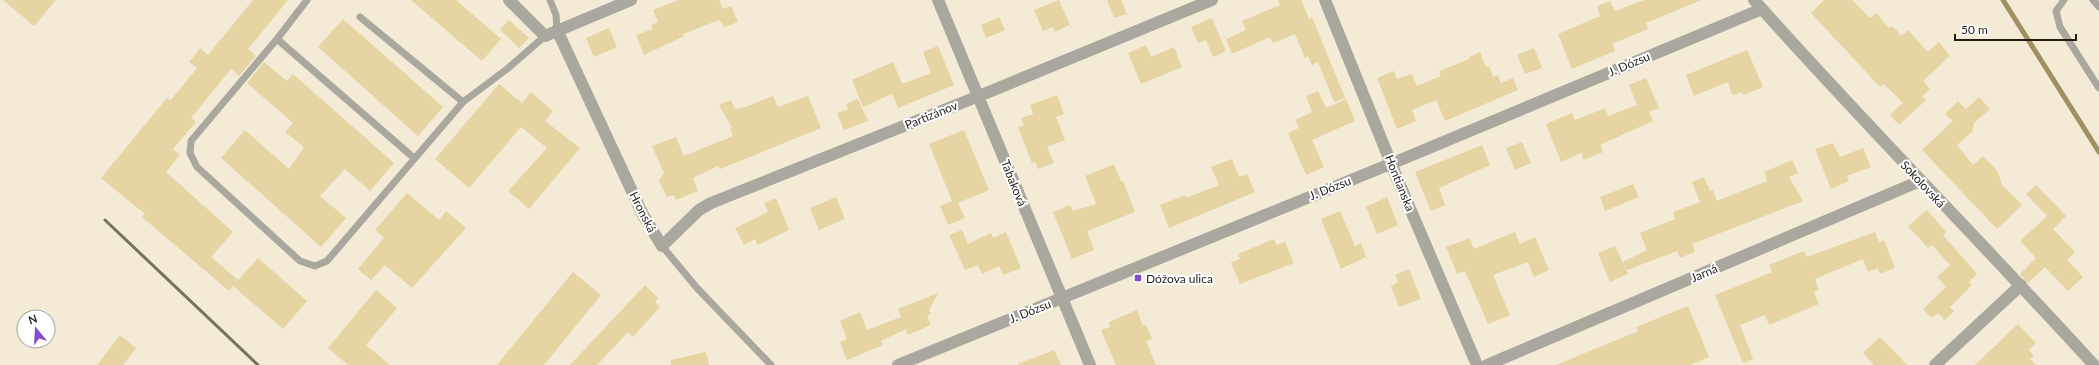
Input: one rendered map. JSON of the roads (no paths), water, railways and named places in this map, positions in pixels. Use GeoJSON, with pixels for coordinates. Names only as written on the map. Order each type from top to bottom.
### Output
{"type":"FeatureCollection","features":[{"type":"Feature","properties":{"kind":"street"},"geometry":{"type":"LineString","coordinates":[[509,0],[545,36],[631,0]]}},
{"type":"Feature","properties":{"kind":"street","name":"Tabaková"},"geometry":{"type":"LineString","coordinates":[[938,0],[1090,365]]}},
{"type":"Feature","properties":{"kind":"street","name":"Partizánov"},"geometry":{"type":"LineString","coordinates":[[662,246],[699,210],[711,203],[979,96],[1212,0]]}},
{"type":"Feature","properties":{"kind":"street","name":"Hontianska"},"geometry":{"type":"LineString","coordinates":[[1325,0],[1391,163],[1477,365]]}},
{"type":"Feature","properties":{"kind":"street","name":"J. Dózsu"},"geometry":{"type":"LineString","coordinates":[[898,365],[1391,163],[1758,4]]}},
{"type":"Feature","properties":{"kind":"street","name":"Sokolovská"},"geometry":{"type":"LineString","coordinates":[[1758,4],[1920,181],[2021,285],[2094,365]]}},
{"type":"Feature","properties":{"kind":"street","name":"Hronská"},"geometry":{"type":"LineString","coordinates":[[557,30],[643,215],[662,246]]}},
{"type":"Feature","properties":{"kind":"street","name":"Jarná"},"geometry":{"type":"LineString","coordinates":[[1487,365],[1920,181]]}},
{"type":"Feature","properties":{"kind":"street"},"geometry":{"type":"LineString","coordinates":[[1935,365],[2021,285]]}},
{"type":"Feature","properties":{"kind":"lane"},"geometry":{"type":"LineString","coordinates":[[308,0],[191,141],[190,153],[197,167],[300,260],[315,266],[327,261],[463,102],[508,69],[545,36]]}},
{"type":"Feature","properties":{"kind":"lane","name":"Hronská"},"geometry":{"type":"LineString","coordinates":[[550,0],[556,15],[557,30]]}},
{"type":"Feature","properties":{"kind":"lane"},"geometry":{"type":"LineString","coordinates":[[2064,0],[2056,11],[2060,27],[2099,88]]}},
{"type":"Feature","properties":{"kind":"lane"},"geometry":{"type":"LineString","coordinates":[[2093,0],[2099,7]]}},
{"type":"Feature","properties":{"kind":"lane"},"geometry":{"type":"LineString","coordinates":[[360,17],[463,102]]}},
{"type":"Feature","properties":{"kind":"lane"},"geometry":{"type":"LineString","coordinates":[[277,39],[414,158]]}},
{"type":"Feature","properties":{"kind":"lane","name":"Hronská"},"geometry":{"type":"LineString","coordinates":[[662,246],[703,293],[771,365]]}},
{"type":"Feature","properties":{"kind":"waterway"},"geometry":{"type":"LineString","coordinates":[[2003,0],[2099,152]]}},
{"type":"Feature","properties":{"kind":"railway"},"geometry":{"type":"LineString","coordinates":[[105,220],[258,365]]}},
{"type":"Feature","properties":{"kind":"place","name":"Dóžova ulica"},"geometry":{"type":"Point","coordinates":[1138,278]}}]}
